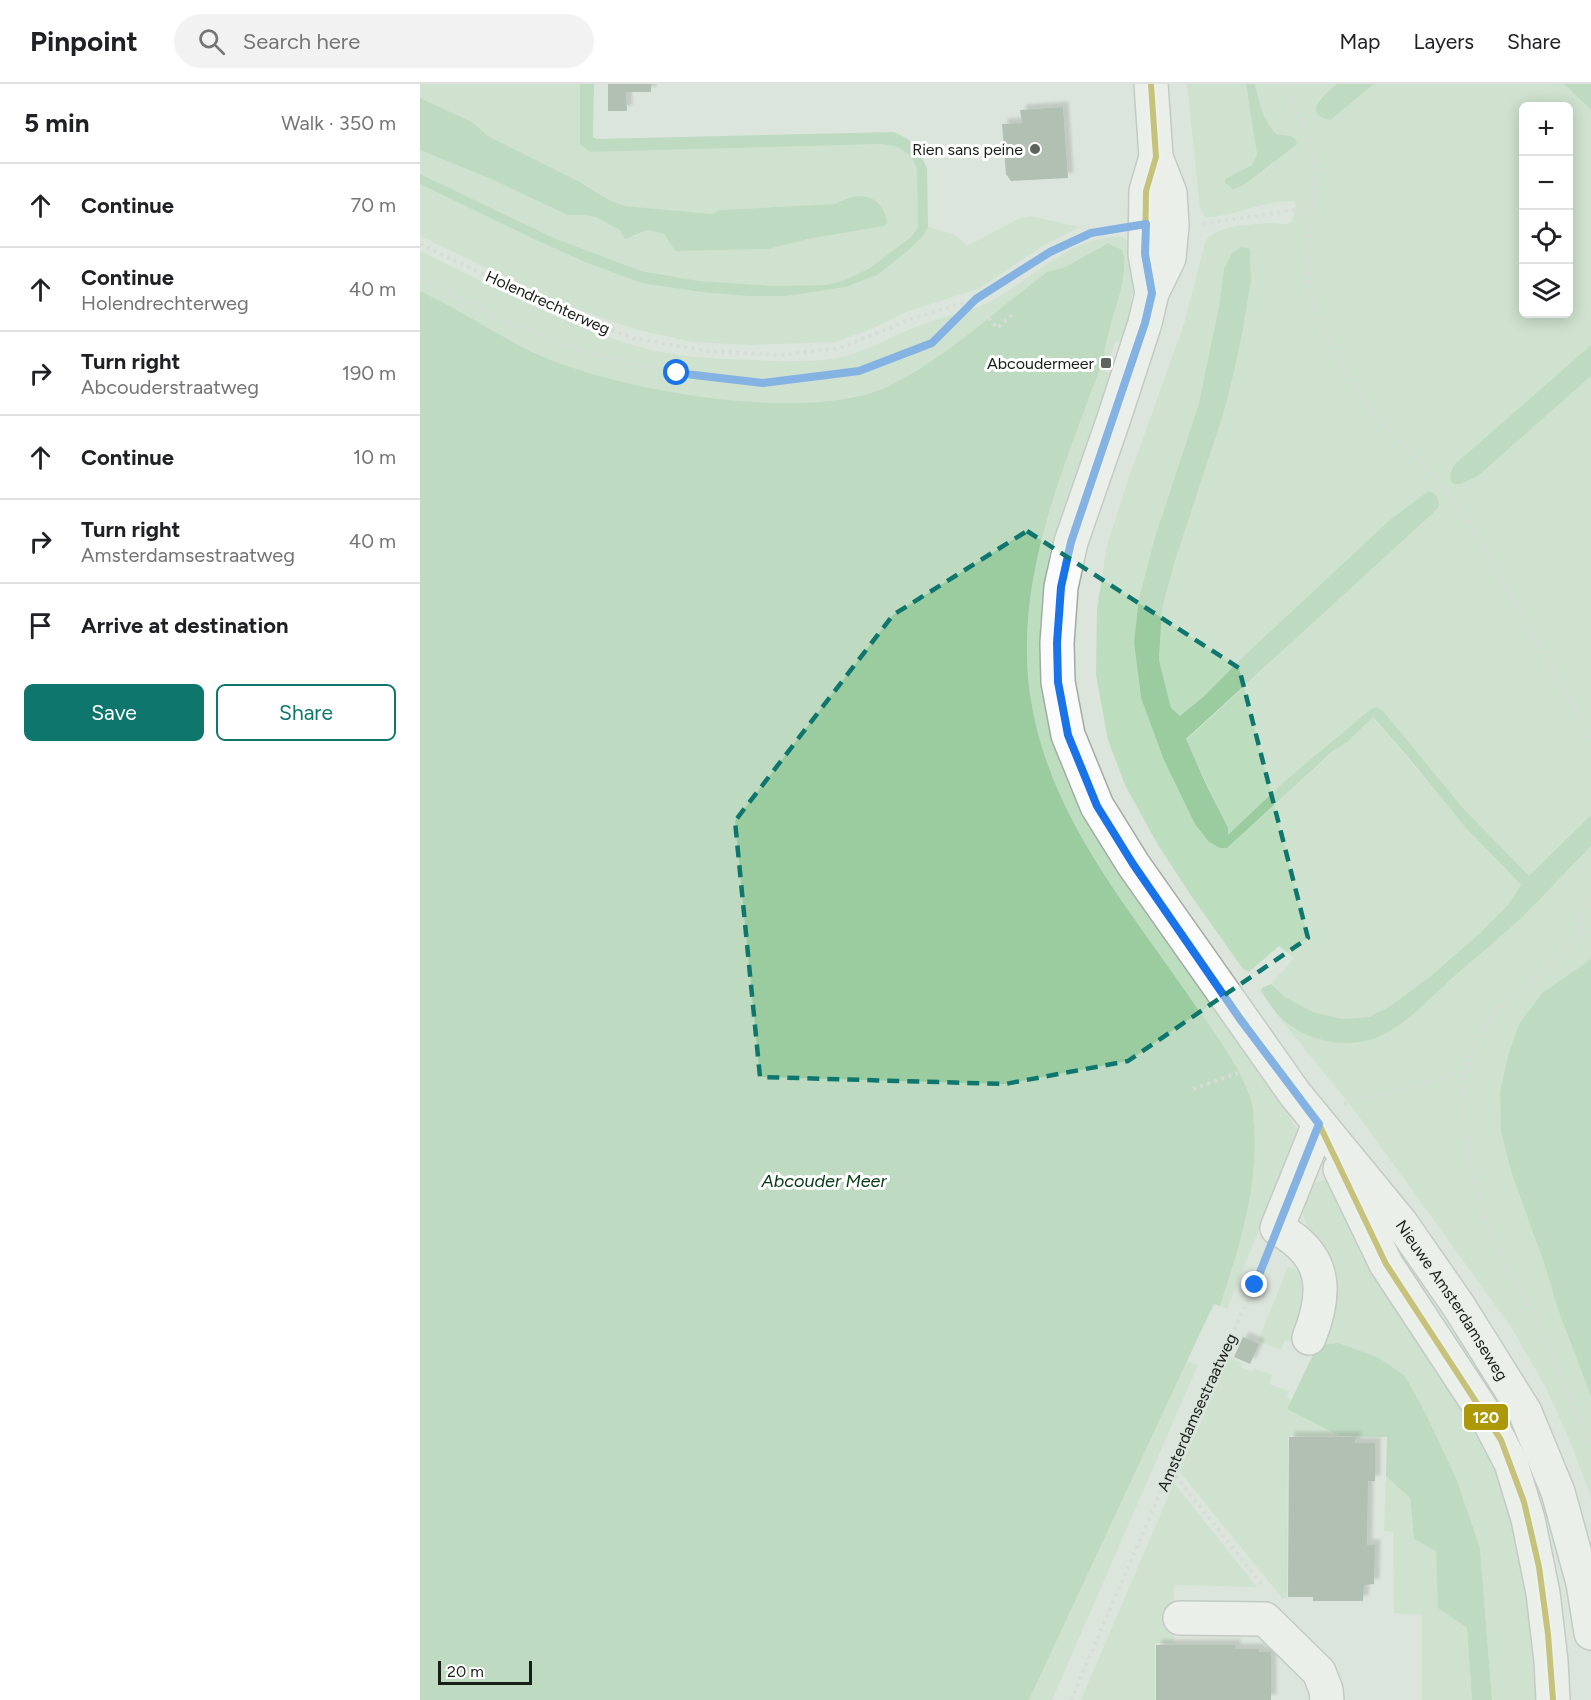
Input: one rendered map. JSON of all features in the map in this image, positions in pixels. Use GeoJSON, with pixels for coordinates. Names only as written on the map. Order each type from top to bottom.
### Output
{"type":"FeatureCollection","features":[{"type":"Feature","properties":{"kind":"street","name":"Nieuwe Amsterdamseweg"},"geometry":{"type":"LineString","coordinates":[[1151,84],[1156,157],[1170,193],[1169,258],[1152,293],[1145,323],[1071,542],[1061,587],[1057,643],[1058,682],[1068,735],[1097,806],[1139,873],[1276,1068],[1329,1114],[1465,1315],[1525,1412],[1558,1492],[1583,1583],[1591,1634]]}},
{"type":"Feature","properties":{"kind":"street","name":"Nieuwe Amsterdamseweg"},"geometry":{"type":"LineString","coordinates":[[1329,1114],[1386,1264],[1488,1419],[1511,1463],[1528,1519],[1543,1593],[1553,1700]]}},
{"type":"Feature","properties":{"kind":"street"},"geometry":{"type":"LineString","coordinates":[[1309,1338],[1321,1299],[1319,1276],[1305,1248],[1293,1237],[1277,1228],[1329,1114]]}},
{"type":"Feature","properties":{"kind":"street"},"geometry":{"type":"LineString","coordinates":[[1180,1618],[1265,1619],[1319,1672],[1327,1700]]}},
{"type":"Feature","properties":{"kind":"path"},"geometry":{"type":"LineString","coordinates":[[1285,84],[1314,155],[1317,171],[1308,252],[1311,294],[1320,324],[1372,410],[1448,491],[1473,528],[1591,737]]}},
{"type":"Feature","properties":{"kind":"path","name":"Holendrechterweg"},"geometry":{"type":"LineString","coordinates":[[420,244],[567,314],[633,338],[707,351],[780,355],[840,348],[914,318],[976,299],[1050,252],[1091,233],[1313,207]]}},
{"type":"Feature","properties":{"kind":"path"},"geometry":{"type":"LineString","coordinates":[[420,276],[505,321],[581,351],[677,373],[763,383],[859,371],[932,343],[976,299]]}},
{"type":"Feature","properties":{"kind":"path"},"geometry":{"type":"LineString","coordinates":[[984,312],[998,328],[1012,315]]}},
{"type":"Feature","properties":{"kind":"path"},"geometry":{"type":"LineString","coordinates":[[1579,935],[1581,915],[1591,891]]}},
{"type":"Feature","properties":{"kind":"path"},"geometry":{"type":"LineString","coordinates":[[1591,932],[1579,935],[1534,980],[1496,1010],[1480,1035],[1469,1059],[1462,1103],[1471,1167],[1484,1215],[1500,1254],[1531,1306],[1591,1446]]}},
{"type":"Feature","properties":{"kind":"path"},"geometry":{"type":"LineString","coordinates":[[1329,1114],[1467,1072]]}},
{"type":"Feature","properties":{"kind":"path"},"geometry":{"type":"LineString","coordinates":[[1193,1089],[1238,1073]]}},
{"type":"Feature","properties":{"kind":"path","name":"Amsterdamsestraatweg"},"geometry":{"type":"LineString","coordinates":[[1071,1700],[1222,1352],[1255,1285],[1277,1228]]}},
{"type":"Feature","properties":{"kind":"path"},"geometry":{"type":"LineString","coordinates":[[1171,1470],[1265,1589]]}},
{"type":"Feature","properties":{"kind":"highlighted area"},"geometry":{"type":"Polygon","coordinates":[[[1027,531],[1239,668],[1308,938],[1128,1061],[1005,1084],[760,1077],[735,821],[893,615],[1027,531]]]}},
{"type":"Feature","properties":{"kind":"shaded area"},"geometry":{"type":"Polygon","coordinates":[[[420,84],[580,84],[580,144],[590,152],[884,144],[898,147],[911,155],[917,168],[918,227],[911,237],[870,268],[843,281],[826,285],[775,286],[699,281],[641,271],[554,238],[420,174],[420,150],[491,179],[566,215],[596,217],[634,237],[648,230],[664,234],[675,251],[769,249],[808,239],[883,226],[846,197],[835,204],[719,210],[712,214],[625,206],[609,200],[580,182],[488,136],[472,122],[420,98],[420,84]]]}},
{"type":"Feature","properties":{"kind":"shaded area"},"geometry":{"type":"Polygon","coordinates":[[[1187,84],[1246,84],[1257,156],[1252,165],[1225,179],[1233,190],[1273,164],[1290,136],[1276,134],[1268,123],[1255,84],[1337,84],[1319,99],[1329,120],[1374,84],[1564,84],[1591,110],[1591,345],[1455,464],[1450,472],[1478,476],[1591,376],[1591,815],[1529,877],[1462,807],[1383,712],[1375,708],[1287,779],[1228,836],[1218,808],[1186,740],[1432,514],[1344,564],[1203,697],[1180,716],[1171,709],[1159,660],[1162,609],[1174,564],[1223,415],[1233,376],[1251,280],[1250,249],[1224,269],[1219,306],[1199,403],[1156,534],[1134,643],[1141,698],[1163,758],[1227,848],[1372,717],[1463,824],[1521,885],[1510,904],[1432,975],[1389,1007],[1369,1017],[1343,1019],[1313,1012],[1285,997],[1271,984],[1294,958],[1279,946],[1249,972],[1243,969],[1158,845],[1125,785],[1108,740],[1096,675],[1097,609],[1107,545],[1184,324],[1205,242],[1217,232],[1234,226],[1292,222],[1296,204],[1294,201],[1283,201],[1205,217],[1200,209],[1187,84]]]}},
{"type":"Feature","properties":{"kind":"shaded area"},"geometry":{"type":"Polygon","coordinates":[[[420,184],[585,262],[641,283],[748,296],[787,296],[846,287],[877,275],[923,236],[928,227],[954,234],[967,246],[1018,219],[1030,216],[1080,227],[1041,247],[980,288],[909,311],[836,342],[750,345],[692,342],[634,329],[562,304],[420,236],[420,184]]]}},
{"type":"Feature","properties":{"kind":"shaded area"},"geometry":{"type":"Polygon","coordinates":[[[1118,236],[1132,245],[1136,259],[1124,343],[1116,341],[1105,371],[1112,375],[1070,490],[1049,556],[1042,600],[1040,657],[1053,741],[1062,768],[1083,814],[1119,872],[1297,1129],[1297,1135],[1227,1309],[1220,1306],[1246,1217],[1253,1171],[1255,1148],[1252,1104],[1242,1079],[1227,1052],[1115,891],[1070,815],[1051,774],[1038,731],[1029,686],[1027,643],[1030,601],[1037,559],[1060,477],[1104,357],[1125,261],[1117,247],[1108,243],[1065,267],[1047,272],[951,349],[889,386],[853,397],[811,402],[764,403],[716,399],[621,382],[544,357],[420,291],[420,251],[555,316],[640,347],[710,358],[822,360],[852,354],[925,323],[978,307],[1013,288],[1045,265],[1079,246],[1098,239],[1118,236]]]}},
{"type":"Feature","properties":{"kind":"shaded area"},"geometry":{"type":"Polygon","coordinates":[[[1591,846],[1591,959],[1542,993],[1519,1024],[1508,1056],[1500,1092],[1501,1132],[1512,1174],[1591,1397],[1591,1498],[1572,1446],[1545,1386],[1511,1327],[1355,1111],[1278,1016],[1294,1029],[1322,1040],[1451,980],[1482,953],[1591,846]]]}},
{"type":"Feature","properties":{"kind":"shaded area"},"geometry":{"type":"Polygon","coordinates":[[[1326,1180],[1332,1182],[1504,1469],[1545,1700],[1492,1700],[1480,1548],[1456,1478],[1405,1376],[1322,1345],[1313,1355],[1326,1322],[1316,1248],[1301,1210],[1310,1186],[1326,1180]]]}},
{"type":"Feature","properties":{"kind":"shaded area"},"geometry":{"type":"Polygon","coordinates":[[[1288,1267],[1309,1277],[1299,1344],[1285,1340],[1281,1350],[1258,1341],[1288,1267]]]}},
{"type":"Feature","properties":{"kind":"shaded area"},"geometry":{"type":"Polygon","coordinates":[[[1230,1357],[1242,1363],[1241,1367],[1252,1372],[1254,1368],[1272,1375],[1269,1384],[1289,1391],[1287,1397],[1291,1400],[1287,1409],[1340,1436],[1288,1436],[1287,1598],[1282,1598],[1179,1471],[1230,1357]]]}},
{"type":"Feature","properties":{"kind":"shaded area"},"geometry":{"type":"Polygon","coordinates":[[[1187,1361],[1198,1365],[1052,1700],[1029,1700],[1187,1361]]]}},
{"type":"Feature","properties":{"kind":"shaded area"},"geometry":{"type":"Polygon","coordinates":[[[1386,1476],[1410,1498],[1414,1539],[1436,1551],[1438,1608],[1467,1628],[1472,1700],[1422,1700],[1422,1615],[1394,1613],[1393,1532],[1384,1531],[1386,1476]]]}},
{"type":"Feature","properties":{"kind":"shaded area"},"geometry":{"type":"Polygon","coordinates":[[[1174,1483],[1257,1587],[1174,1585],[1174,1643],[1155,1643],[1155,1700],[1081,1700],[1174,1483]]]}},
{"type":"Feature","properties":{"kind":"water"},"geometry":{"type":"Polygon","coordinates":[[[580,84],[594,84],[593,137],[597,139],[894,132],[908,139],[918,150],[927,168],[928,227],[923,236],[904,254],[877,275],[846,287],[787,296],[748,296],[641,283],[585,262],[420,184],[420,174],[554,238],[641,271],[699,281],[775,286],[825,285],[843,281],[870,268],[911,237],[918,227],[917,168],[910,155],[898,147],[883,144],[590,152],[580,144],[580,84]]]}},
{"type":"Feature","properties":{"kind":"water"},"geometry":{"type":"Polygon","coordinates":[[[1246,84],[1255,84],[1262,110],[1276,134],[1290,136],[1297,144],[1247,183],[1233,190],[1225,179],[1252,165],[1257,155],[1246,84]]]}},
{"type":"Feature","properties":{"kind":"water"},"geometry":{"type":"Polygon","coordinates":[[[1337,84],[1374,84],[1330,120],[1321,117],[1317,113],[1318,103],[1337,84]]]}},
{"type":"Feature","properties":{"kind":"water"},"geometry":{"type":"Polygon","coordinates":[[[1564,84],[1591,84],[1591,110],[1564,84]]]}},
{"type":"Feature","properties":{"kind":"water"},"geometry":{"type":"Polygon","coordinates":[[[420,98],[472,122],[488,136],[580,182],[609,200],[625,206],[712,214],[719,210],[835,204],[859,196],[874,200],[880,205],[887,222],[884,226],[808,239],[769,249],[675,251],[664,234],[648,230],[625,239],[620,230],[596,217],[567,215],[491,179],[420,150],[420,98]]]}},
{"type":"Feature","properties":{"kind":"water","name":"Abcouder Meer"},"geometry":{"type":"Polygon","coordinates":[[[1108,243],[1122,250],[1124,255],[1123,281],[1104,357],[1060,477],[1037,559],[1030,601],[1027,643],[1029,686],[1038,731],[1051,774],[1070,815],[1115,891],[1227,1052],[1242,1079],[1252,1104],[1255,1148],[1250,1194],[1234,1262],[1220,1306],[1214,1304],[1029,1700],[420,1700],[420,291],[528,350],[579,370],[621,382],[719,399],[769,403],[816,402],[859,396],[893,384],[934,360],[1047,272],[1065,267],[1108,243]]]}},
{"type":"Feature","properties":{"kind":"water"},"geometry":{"type":"Polygon","coordinates":[[[1242,247],[1250,249],[1251,280],[1233,376],[1223,415],[1174,564],[1162,609],[1159,660],[1171,708],[1180,716],[1203,697],[1391,519],[1429,491],[1437,496],[1439,506],[1186,739],[1228,828],[1228,835],[1287,779],[1376,707],[1383,711],[1462,807],[1529,876],[1591,815],[1591,846],[1521,918],[1401,1024],[1380,1036],[1357,1042],[1321,1040],[1299,1031],[1277,1014],[1261,991],[1262,988],[1271,984],[1285,997],[1313,1012],[1343,1019],[1369,1017],[1389,1007],[1432,975],[1509,904],[1521,885],[1466,828],[1373,717],[1227,848],[1220,848],[1209,842],[1195,824],[1163,758],[1141,698],[1134,643],[1139,598],[1156,534],[1199,403],[1219,306],[1224,269],[1232,253],[1242,247]]]}},
{"type":"Feature","properties":{"kind":"water"},"geometry":{"type":"Polygon","coordinates":[[[1591,345],[1591,376],[1478,476],[1460,484],[1453,484],[1450,476],[1455,464],[1591,345]]]}},
{"type":"Feature","properties":{"kind":"water"},"geometry":{"type":"Polygon","coordinates":[[[1591,959],[1591,1397],[1512,1174],[1501,1132],[1500,1092],[1508,1056],[1519,1024],[1542,993],[1591,959]]]}},
{"type":"Feature","properties":{"kind":"water"},"geometry":{"type":"Polygon","coordinates":[[[1338,1343],[1379,1358],[1405,1376],[1456,1478],[1480,1548],[1492,1700],[1472,1700],[1467,1628],[1438,1608],[1436,1551],[1414,1539],[1410,1498],[1386,1476],[1387,1437],[1340,1436],[1287,1409],[1313,1355],[1322,1345],[1338,1343]]]}},
{"type":"Feature","properties":{"kind":"building"},"geometry":{"type":"Polygon","coordinates":[[[608,84],[651,84],[651,92],[626,92],[627,111],[608,111],[608,84]]]}},
{"type":"Feature","properties":{"kind":"building","name":"Rien sans peine"},"geometry":{"type":"Polygon","coordinates":[[[1063,107],[1068,178],[1011,181],[1006,174],[1002,124],[1022,123],[1020,110],[1063,107]]]}},
{"type":"Feature","properties":{"kind":"building"},"geometry":{"type":"Polygon","coordinates":[[[1243,1337],[1259,1344],[1250,1364],[1234,1357],[1243,1337]]]}},
{"type":"Feature","properties":{"kind":"building"},"geometry":{"type":"Polygon","coordinates":[[[1289,1437],[1356,1437],[1355,1443],[1375,1443],[1375,1481],[1368,1481],[1367,1545],[1375,1545],[1374,1584],[1364,1585],[1363,1601],[1313,1601],[1313,1597],[1288,1597],[1289,1437]]]}},
{"type":"Feature","properties":{"kind":"building"},"geometry":{"type":"Polygon","coordinates":[[[1156,1645],[1235,1645],[1235,1649],[1259,1649],[1259,1652],[1271,1652],[1271,1700],[1156,1700],[1156,1645]]]}},
{"type":"Feature","properties":{"kind":"transit line","name":"120"},"geometry":{"type":"LineString","coordinates":[[1151,84],[1156,157],[1146,191],[1145,254],[1152,293],[1145,323],[1071,542],[1061,587],[1057,643],[1058,682],[1068,735],[1097,806],[1133,864],[1188,944],[1276,1068],[1319,1124],[1386,1264],[1501,1440],[1524,1502],[1539,1567],[1548,1634],[1553,1700]]}},
{"type":"Feature","properties":{"kind":"place","name":"Rien sans peine"},"geometry":{"type":"Point","coordinates":[1035,149]}},
{"type":"Feature","properties":{"kind":"place","name":"Abcoudermeer"},"geometry":{"type":"Point","coordinates":[1106,363]}},
{"type":"Feature","properties":{"kind":"route"},"geometry":{"type":"LineString","coordinates":[[677,373],[763,383],[859,371],[932,343],[976,299],[1050,252],[1091,233],[1146,224],[1145,254],[1152,293],[1145,323],[1071,542],[1061,587],[1057,643],[1058,682],[1068,735],[1097,806],[1133,864],[1240,1019],[1294,1094],[1319,1124],[1255,1285]]}}]}
